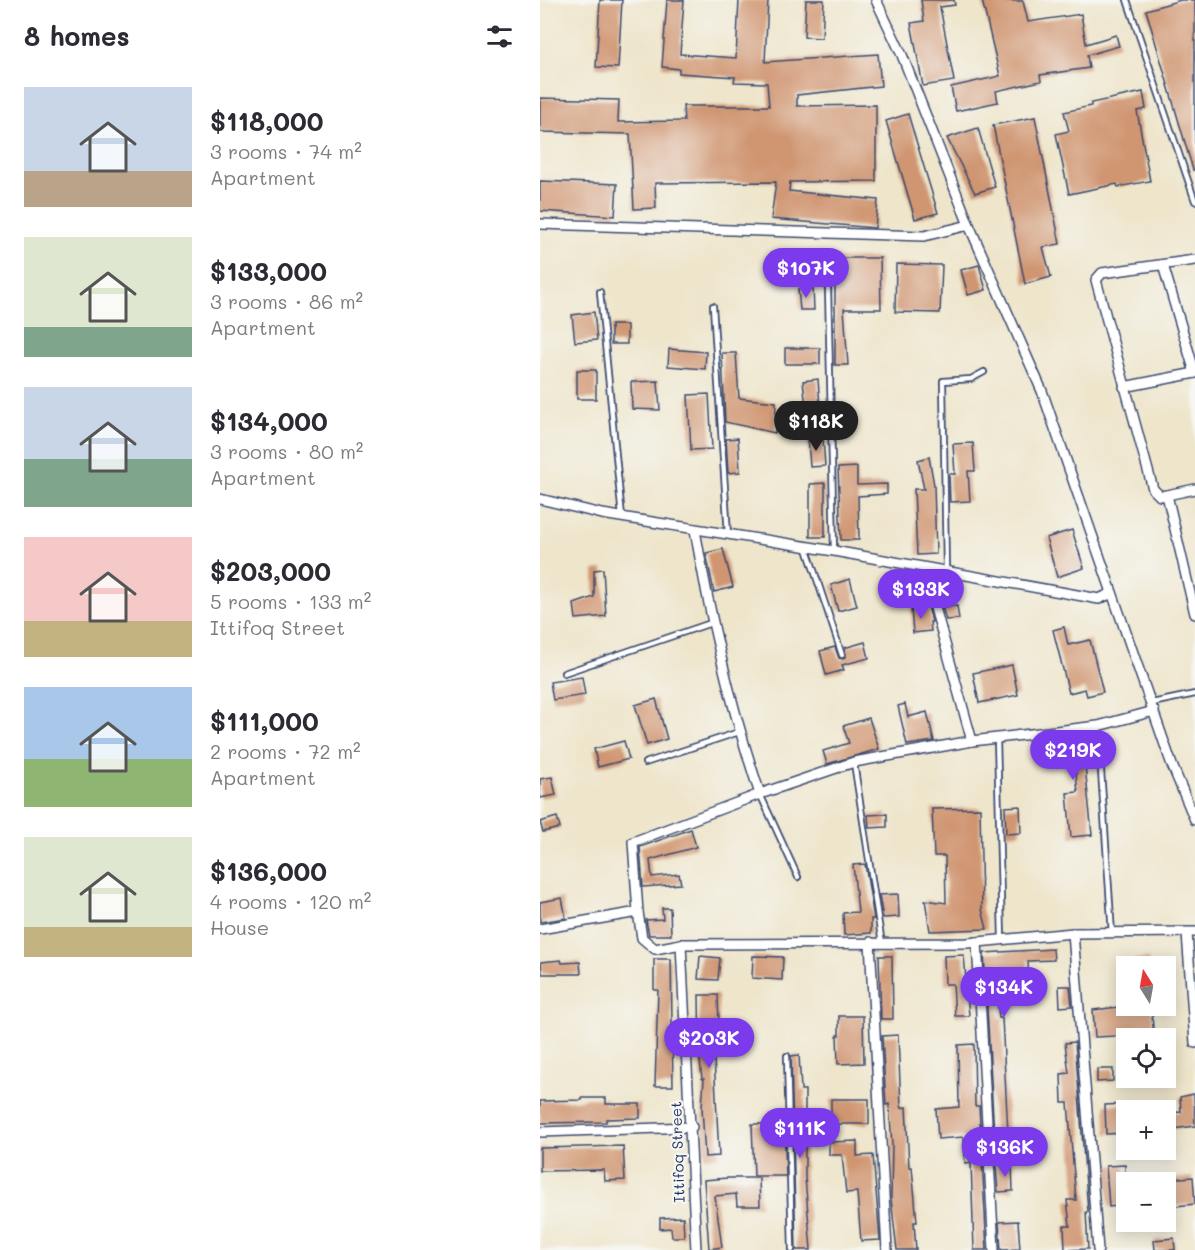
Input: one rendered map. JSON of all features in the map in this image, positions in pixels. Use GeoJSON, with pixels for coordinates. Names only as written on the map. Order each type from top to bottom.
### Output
{"type":"FeatureCollection","features":[{"type":"Feature","properties":{"kind":"street"},"geometry":{"type":"LineString","coordinates":[[876,0],[902,55],[969,225],[1042,391],[1112,593],[1195,820]]}},
{"type":"Feature","properties":{"kind":"street"},"geometry":{"type":"LineString","coordinates":[[540,224],[924,236],[969,225]]}},
{"type":"Feature","properties":{"kind":"street"},"geometry":{"type":"LineString","coordinates":[[1195,260],[1102,273],[1096,280],[1153,489],[1160,496],[1195,489]]}},
{"type":"Feature","properties":{"kind":"street"},"geometry":{"type":"LineString","coordinates":[[1124,387],[1195,373],[1163,265]]}},
{"type":"Feature","properties":{"kind":"street"},"geometry":{"type":"LineString","coordinates":[[1167,495],[1195,614]]}},
{"type":"Feature","properties":{"kind":"street"},"geometry":{"type":"LineString","coordinates":[[540,499],[696,530],[806,546],[1099,599],[1112,593]]}},
{"type":"Feature","properties":{"kind":"street"},"geometry":{"type":"LineString","coordinates":[[696,530],[711,623],[739,732],[760,794]]}},
{"type":"Feature","properties":{"kind":"street"},"geometry":{"type":"LineString","coordinates":[[924,568],[972,741]]}},
{"type":"Feature","properties":{"kind":"street"},"geometry":{"type":"LineString","coordinates":[[1153,707],[1098,726],[972,741],[854,762],[760,794],[633,842],[638,912],[642,938],[655,949],[681,944],[977,942],[1073,933],[1191,932],[1195,1043]]}},
{"type":"Feature","properties":{"kind":"street"},"geometry":{"type":"LineString","coordinates":[[540,929],[638,912]]}},
{"type":"Feature","properties":{"kind":"street"},"geometry":{"type":"LineString","coordinates":[[1073,933],[1098,1250]]}},
{"type":"Feature","properties":{"kind":"street"},"geometry":{"type":"LineString","coordinates":[[870,942],[887,1250]]}},
{"type":"Feature","properties":{"kind":"street"},"geometry":{"type":"LineString","coordinates":[[977,942],[994,1250]]}},
{"type":"Feature","properties":{"kind":"street","name":"Ittifoq Street"},"geometry":{"type":"LineString","coordinates":[[681,944],[692,1128],[696,1250]]}},
{"type":"Feature","properties":{"kind":"street"},"geometry":{"type":"LineString","coordinates":[[540,1132],[692,1128]]}},
{"type":"Feature","properties":{"kind":"lane"},"geometry":{"type":"LineString","coordinates":[[1127,0],[1195,201]]}},
{"type":"Feature","properties":{"kind":"lane"},"geometry":{"type":"LineString","coordinates":[[828,288],[834,551]]}},
{"type":"Feature","properties":{"kind":"lane"},"geometry":{"type":"LineString","coordinates":[[600,292],[622,516]]}},
{"type":"Feature","properties":{"kind":"lane"},"geometry":{"type":"LineString","coordinates":[[713,306],[728,535]]}},
{"type":"Feature","properties":{"kind":"lane"},"geometry":{"type":"LineString","coordinates":[[946,570],[943,381],[970,378],[984,372]]}},
{"type":"Feature","properties":{"kind":"lane"},"geometry":{"type":"LineString","coordinates":[[806,546],[842,655]]}},
{"type":"Feature","properties":{"kind":"lane"},"geometry":{"type":"LineString","coordinates":[[564,673],[711,623]]}},
{"type":"Feature","properties":{"kind":"lane"},"geometry":{"type":"LineString","coordinates":[[1153,707],[1195,694]]}},
{"type":"Feature","properties":{"kind":"lane"},"geometry":{"type":"LineString","coordinates":[[1098,726],[1112,934]]}},
{"type":"Feature","properties":{"kind":"lane"},"geometry":{"type":"LineString","coordinates":[[645,764],[739,732]]}},
{"type":"Feature","properties":{"kind":"lane"},"geometry":{"type":"LineString","coordinates":[[997,738],[1002,940]]}},
{"type":"Feature","properties":{"kind":"lane"},"geometry":{"type":"LineString","coordinates":[[854,762],[882,944]]}},
{"type":"Feature","properties":{"kind":"lane"},"geometry":{"type":"LineString","coordinates":[[760,794],[798,877]]}},
{"type":"Feature","properties":{"kind":"lane"},"geometry":{"type":"LineString","coordinates":[[787,1056],[792,1250]]}},
{"type":"Feature","properties":{"kind":"building"},"geometry":{"type":"Polygon","coordinates":[[[600,0],[622,0],[618,68],[596,67],[600,0]]]}},
{"type":"Feature","properties":{"kind":"building"},"geometry":{"type":"Polygon","coordinates":[[[667,0],[684,0],[680,54],[736,58],[739,0],[768,0],[765,62],[878,54],[881,86],[797,95],[797,106],[876,105],[876,181],[790,182],[789,191],[878,200],[875,228],[771,219],[776,182],[655,183],[656,208],[634,209],[630,134],[540,132],[540,98],[619,100],[618,122],[684,121],[683,106],[769,106],[767,83],[734,82],[735,77],[679,73],[679,69],[662,67],[667,0]]]}},
{"type":"Feature","properties":{"kind":"building"},"geometry":{"type":"Polygon","coordinates":[[[806,0],[824,0],[822,38],[804,37],[806,0]]]}},
{"type":"Feature","properties":{"kind":"building"},"geometry":{"type":"Polygon","coordinates":[[[921,0],[954,0],[955,5],[940,7],[954,81],[923,86],[911,23],[924,21],[921,0]]]}},
{"type":"Feature","properties":{"kind":"building"},"geometry":{"type":"Polygon","coordinates":[[[982,0],[1023,1],[1028,22],[1081,14],[1086,44],[1116,35],[1119,46],[1087,55],[1089,68],[1040,75],[1041,81],[996,91],[998,102],[956,111],[951,87],[1000,76],[982,0]]]}},
{"type":"Feature","properties":{"kind":"building"},"geometry":{"type":"Polygon","coordinates":[[[1181,0],[1195,0],[1195,170],[1193,170],[1146,10],[1181,0]]]}},
{"type":"Feature","properties":{"kind":"building"},"geometry":{"type":"Polygon","coordinates":[[[1143,92],[1146,109],[1137,111],[1150,181],[1118,187],[1117,184],[1069,194],[1056,134],[1069,131],[1064,112],[1091,106],[1091,103],[1143,92]]]}},
{"type":"Feature","properties":{"kind":"building"},"geometry":{"type":"Polygon","coordinates":[[[908,114],[938,213],[915,219],[886,121],[908,114]]]}},
{"type":"Feature","properties":{"kind":"building"},"geometry":{"type":"Polygon","coordinates":[[[1035,117],[1060,244],[1043,247],[1051,277],[1025,284],[993,125],[1035,117]]]}},
{"type":"Feature","properties":{"kind":"building"},"geometry":{"type":"Polygon","coordinates":[[[978,128],[995,187],[975,193],[947,138],[978,128]]]}},
{"type":"Feature","properties":{"kind":"building"},"geometry":{"type":"Polygon","coordinates":[[[540,181],[617,184],[615,216],[540,211],[540,181]]]}},
{"type":"Feature","properties":{"kind":"building"},"geometry":{"type":"Polygon","coordinates":[[[835,258],[880,258],[881,309],[844,309],[848,365],[835,365],[835,258]]]}},
{"type":"Feature","properties":{"kind":"building"},"geometry":{"type":"Polygon","coordinates":[[[896,264],[942,265],[940,313],[895,312],[896,264]]]}},
{"type":"Feature","properties":{"kind":"building"},"geometry":{"type":"Polygon","coordinates":[[[979,265],[986,290],[968,295],[961,270],[979,265]]]}},
{"type":"Feature","properties":{"kind":"building"},"geometry":{"type":"Polygon","coordinates":[[[813,288],[814,310],[800,310],[798,289],[813,288]]]}},
{"type":"Feature","properties":{"kind":"building"},"geometry":{"type":"Polygon","coordinates":[[[594,312],[597,340],[575,342],[572,315],[594,312]]]}},
{"type":"Feature","properties":{"kind":"building"},"geometry":{"type":"Polygon","coordinates":[[[611,325],[627,325],[627,344],[611,344],[611,325]]]}},
{"type":"Feature","properties":{"kind":"building"},"geometry":{"type":"Polygon","coordinates":[[[785,348],[820,348],[820,364],[785,364],[785,348]]]}},
{"type":"Feature","properties":{"kind":"building"},"geometry":{"type":"Polygon","coordinates":[[[669,349],[706,352],[705,369],[668,366],[669,349]]]}},
{"type":"Feature","properties":{"kind":"building"},"geometry":{"type":"Polygon","coordinates":[[[722,353],[736,353],[739,398],[776,402],[775,433],[725,422],[722,353]]]}},
{"type":"Feature","properties":{"kind":"building"},"geometry":{"type":"Polygon","coordinates":[[[577,370],[596,370],[596,399],[577,399],[577,370]]]}},
{"type":"Feature","properties":{"kind":"building"},"geometry":{"type":"Polygon","coordinates":[[[818,379],[820,406],[806,408],[803,381],[818,379]]]}},
{"type":"Feature","properties":{"kind":"building"},"geometry":{"type":"Polygon","coordinates":[[[658,381],[660,410],[632,409],[631,382],[658,381]]]}},
{"type":"Feature","properties":{"kind":"building"},"geometry":{"type":"Polygon","coordinates":[[[709,394],[712,449],[691,450],[688,395],[709,394]]]}},
{"type":"Feature","properties":{"kind":"building"},"geometry":{"type":"Polygon","coordinates":[[[738,438],[740,472],[728,473],[726,439],[738,438]]]}},
{"type":"Feature","properties":{"kind":"building"},"geometry":{"type":"Polygon","coordinates":[[[823,438],[825,466],[810,467],[808,439],[823,438]]]}},
{"type":"Feature","properties":{"kind":"building"},"geometry":{"type":"Polygon","coordinates":[[[973,443],[975,471],[968,471],[970,501],[950,502],[949,474],[955,474],[953,444],[973,443]]]}},
{"type":"Feature","properties":{"kind":"building"},"geometry":{"type":"Polygon","coordinates":[[[929,457],[934,485],[936,554],[917,555],[914,489],[924,489],[918,460],[929,457]]]}},
{"type":"Feature","properties":{"kind":"building"},"geometry":{"type":"Polygon","coordinates":[[[857,467],[857,485],[887,484],[887,494],[858,496],[859,540],[841,540],[838,468],[857,467]]]}},
{"type":"Feature","properties":{"kind":"building"},"geometry":{"type":"Polygon","coordinates":[[[825,483],[825,537],[810,537],[810,484],[825,483]]]}},
{"type":"Feature","properties":{"kind":"building"},"geometry":{"type":"Polygon","coordinates":[[[1072,530],[1084,568],[1057,577],[1046,538],[1072,530]]]}},
{"type":"Feature","properties":{"kind":"building"},"geometry":{"type":"Polygon","coordinates":[[[723,549],[733,587],[714,592],[706,553],[723,549]]]}},
{"type":"Feature","properties":{"kind":"building"},"geometry":{"type":"Polygon","coordinates":[[[603,569],[606,616],[576,619],[574,604],[594,597],[594,570],[603,569]]]}},
{"type":"Feature","properties":{"kind":"building"},"geometry":{"type":"Polygon","coordinates":[[[850,579],[857,606],[838,611],[831,585],[850,579]]]}},
{"type":"Feature","properties":{"kind":"building"},"geometry":{"type":"Polygon","coordinates":[[[928,606],[932,622],[930,622],[931,631],[913,633],[911,608],[928,606]]]}},
{"type":"Feature","properties":{"kind":"building"},"geometry":{"type":"Polygon","coordinates":[[[957,606],[959,619],[946,620],[942,607],[957,606]]]}},
{"type":"Feature","properties":{"kind":"building"},"geometry":{"type":"Polygon","coordinates":[[[1064,627],[1068,645],[1090,640],[1103,692],[1087,696],[1085,689],[1069,693],[1053,630],[1064,627]]]}},
{"type":"Feature","properties":{"kind":"building"},"geometry":{"type":"Polygon","coordinates":[[[865,642],[869,658],[842,665],[844,670],[826,675],[820,651],[835,647],[839,658],[843,659],[846,655],[844,648],[865,642]]]}},
{"type":"Feature","properties":{"kind":"building"},"geometry":{"type":"Polygon","coordinates":[[[1012,665],[1018,695],[979,703],[973,673],[1012,665]]]}},
{"type":"Feature","properties":{"kind":"building"},"geometry":{"type":"Polygon","coordinates":[[[582,677],[585,695],[553,700],[550,682],[582,677]]]}},
{"type":"Feature","properties":{"kind":"building"},"geometry":{"type":"Polygon","coordinates":[[[656,699],[667,739],[647,745],[635,705],[656,699]]]}},
{"type":"Feature","properties":{"kind":"building"},"geometry":{"type":"Polygon","coordinates":[[[905,704],[908,717],[927,712],[934,741],[907,745],[898,706],[905,704]]]}},
{"type":"Feature","properties":{"kind":"building"},"geometry":{"type":"Polygon","coordinates":[[[869,718],[879,749],[827,764],[823,751],[849,743],[843,726],[869,718]]]}},
{"type":"Feature","properties":{"kind":"building"},"geometry":{"type":"Polygon","coordinates":[[[1082,736],[1092,835],[1071,837],[1067,793],[1078,792],[1074,757],[1041,760],[1039,741],[1082,736]]]}},
{"type":"Feature","properties":{"kind":"building"},"geometry":{"type":"Polygon","coordinates":[[[624,741],[629,759],[598,767],[594,749],[624,741]]]}},
{"type":"Feature","properties":{"kind":"building"},"geometry":{"type":"Polygon","coordinates":[[[552,777],[556,795],[540,798],[540,779],[552,777]]]}},
{"type":"Feature","properties":{"kind":"building"},"geometry":{"type":"Polygon","coordinates":[[[1020,806],[1021,833],[1006,834],[1005,807],[1020,806]]]}},
{"type":"Feature","properties":{"kind":"building"},"geometry":{"type":"Polygon","coordinates":[[[980,808],[982,909],[987,929],[930,931],[925,900],[946,903],[945,856],[934,856],[932,809],[980,808]]]}},
{"type":"Feature","properties":{"kind":"building"},"geometry":{"type":"Polygon","coordinates":[[[887,814],[887,827],[869,828],[868,815],[887,814]]]}},
{"type":"Feature","properties":{"kind":"building"},"geometry":{"type":"Polygon","coordinates":[[[557,817],[560,828],[543,832],[540,822],[557,817]]]}},
{"type":"Feature","properties":{"kind":"building"},"geometry":{"type":"Polygon","coordinates":[[[691,829],[696,847],[650,860],[652,877],[679,874],[681,884],[643,887],[640,847],[691,829]]]}},
{"type":"Feature","properties":{"kind":"building"},"geometry":{"type":"Polygon","coordinates":[[[865,864],[874,919],[871,919],[871,933],[844,935],[843,913],[858,912],[853,865],[865,864]]]}},
{"type":"Feature","properties":{"kind":"building"},"geometry":{"type":"Polygon","coordinates":[[[898,894],[899,917],[883,918],[879,895],[898,894]]]}},
{"type":"Feature","properties":{"kind":"building"},"geometry":{"type":"Polygon","coordinates":[[[562,898],[566,918],[540,922],[540,902],[562,898]]]}},
{"type":"Feature","properties":{"kind":"building"},"geometry":{"type":"Polygon","coordinates":[[[662,908],[670,908],[671,935],[649,935],[646,920],[663,919],[662,908]]]}},
{"type":"Feature","properties":{"kind":"building"},"geometry":{"type":"Polygon","coordinates":[[[1053,949],[1054,960],[1028,961],[1029,983],[996,985],[999,1018],[1002,1018],[1008,1133],[994,1134],[984,953],[1053,949]]]}},
{"type":"Feature","properties":{"kind":"building"},"geometry":{"type":"Polygon","coordinates":[[[964,955],[969,1016],[955,1016],[953,984],[945,984],[944,956],[964,955]]]}},
{"type":"Feature","properties":{"kind":"building"},"geometry":{"type":"Polygon","coordinates":[[[700,956],[720,958],[718,980],[698,979],[700,956]]]}},
{"type":"Feature","properties":{"kind":"building"},"geometry":{"type":"Polygon","coordinates":[[[753,956],[783,957],[782,980],[752,978],[753,956]]]}},
{"type":"Feature","properties":{"kind":"building"},"geometry":{"type":"Polygon","coordinates":[[[879,956],[892,956],[893,1019],[881,1019],[879,956]]]}},
{"type":"Feature","properties":{"kind":"building"},"geometry":{"type":"Polygon","coordinates":[[[654,959],[671,959],[673,1086],[655,1086],[658,990],[654,990],[654,959]]]}},
{"type":"Feature","properties":{"kind":"building"},"geometry":{"type":"Polygon","coordinates":[[[561,960],[562,963],[580,962],[581,974],[542,974],[541,962],[561,960]]]}},
{"type":"Feature","properties":{"kind":"building"},"geometry":{"type":"Polygon","coordinates":[[[1059,986],[1070,986],[1072,1006],[1060,1007],[1059,986]]]}},
{"type":"Feature","properties":{"kind":"building"},"geometry":{"type":"Polygon","coordinates":[[[699,995],[718,995],[720,1057],[714,1057],[719,1156],[705,1157],[702,1107],[704,1079],[702,1079],[700,1061],[699,995]]]}},
{"type":"Feature","properties":{"kind":"building"},"geometry":{"type":"Polygon","coordinates":[[[1116,1007],[1116,1016],[1152,1016],[1153,1028],[1116,1028],[1116,1036],[1095,1037],[1093,1010],[1116,1007]]]}},
{"type":"Feature","properties":{"kind":"building"},"geometry":{"type":"Polygon","coordinates":[[[839,1016],[863,1016],[864,1063],[838,1064],[839,1016]]]}},
{"type":"Feature","properties":{"kind":"building"},"geometry":{"type":"Polygon","coordinates":[[[898,1035],[901,1108],[906,1107],[909,1167],[912,1167],[917,1222],[914,1222],[916,1250],[897,1250],[891,1199],[892,1144],[889,1104],[886,1105],[882,1036],[898,1035]]]}},
{"type":"Feature","properties":{"kind":"building"},"geometry":{"type":"Polygon","coordinates":[[[1075,1042],[1088,1212],[1086,1212],[1088,1249],[1065,1250],[1064,1226],[1070,1226],[1067,1200],[1076,1200],[1068,1103],[1062,1103],[1061,1074],[1069,1073],[1065,1043],[1075,1042]]]}},
{"type":"Feature","properties":{"kind":"building"},"geometry":{"type":"Polygon","coordinates":[[[974,1044],[975,1106],[979,1106],[987,1250],[974,1250],[971,1163],[965,1164],[964,1137],[938,1139],[936,1109],[959,1107],[958,1045],[974,1044]]]}},
{"type":"Feature","properties":{"kind":"building"},"geometry":{"type":"Polygon","coordinates":[[[799,1055],[801,1090],[805,1090],[805,1177],[811,1250],[796,1250],[791,1056],[799,1055]]]}},
{"type":"Feature","properties":{"kind":"building"},"geometry":{"type":"Polygon","coordinates":[[[1097,1069],[1113,1069],[1113,1081],[1097,1082],[1097,1069]]]}},
{"type":"Feature","properties":{"kind":"building"},"geometry":{"type":"Polygon","coordinates":[[[1194,1094],[1195,1126],[1176,1129],[1176,1112],[1181,1112],[1180,1097],[1194,1094]]]}},
{"type":"Feature","properties":{"kind":"building"},"geometry":{"type":"Polygon","coordinates":[[[582,1098],[606,1098],[606,1104],[640,1104],[640,1118],[606,1119],[606,1122],[540,1123],[540,1101],[582,1100],[582,1098]]]}},
{"type":"Feature","properties":{"kind":"building"},"geometry":{"type":"Polygon","coordinates":[[[831,1099],[869,1099],[869,1124],[831,1124],[831,1099]]]}},
{"type":"Feature","properties":{"kind":"building"},"geometry":{"type":"Polygon","coordinates":[[[1116,1104],[1116,1134],[1106,1134],[1105,1105],[1116,1104]]]}},
{"type":"Feature","properties":{"kind":"building"},"geometry":{"type":"Polygon","coordinates":[[[752,1124],[784,1124],[786,1176],[754,1176],[752,1124]]]}},
{"type":"Feature","properties":{"kind":"building"},"geometry":{"type":"Polygon","coordinates":[[[857,1141],[857,1156],[873,1155],[880,1240],[861,1241],[857,1192],[846,1193],[842,1155],[829,1155],[829,1142],[857,1141]]]}},
{"type":"Feature","properties":{"kind":"building"},"geometry":{"type":"Polygon","coordinates":[[[623,1146],[625,1180],[605,1181],[604,1170],[540,1171],[540,1148],[623,1146]]]}},
{"type":"Feature","properties":{"kind":"building"},"geometry":{"type":"Polygon","coordinates":[[[1012,1164],[1013,1191],[998,1192],[996,1165],[1012,1164]]]}},
{"type":"Feature","properties":{"kind":"building"},"geometry":{"type":"Polygon","coordinates":[[[1125,1165],[1125,1172],[1116,1172],[1116,1206],[1109,1207],[1106,1166],[1125,1165]]]}},
{"type":"Feature","properties":{"kind":"building"},"geometry":{"type":"Polygon","coordinates":[[[1193,1177],[1195,1204],[1176,1206],[1176,1178],[1193,1177]]]}},
{"type":"Feature","properties":{"kind":"building"},"geometry":{"type":"Polygon","coordinates":[[[759,1178],[760,1206],[737,1206],[736,1194],[715,1196],[722,1247],[709,1249],[704,1180],[759,1178]]]}},
{"type":"Feature","properties":{"kind":"building"},"geometry":{"type":"Polygon","coordinates":[[[683,1217],[684,1237],[672,1237],[671,1228],[660,1229],[660,1218],[683,1217]]]}},
{"type":"Feature","properties":{"kind":"building"},"geometry":{"type":"Polygon","coordinates":[[[1018,1221],[1020,1249],[1001,1250],[999,1222],[1018,1221]]]}},
{"type":"Feature","properties":{"kind":"building"},"geometry":{"type":"Polygon","coordinates":[[[1174,1238],[1175,1250],[1155,1250],[1154,1240],[1174,1238]]]}}]}
